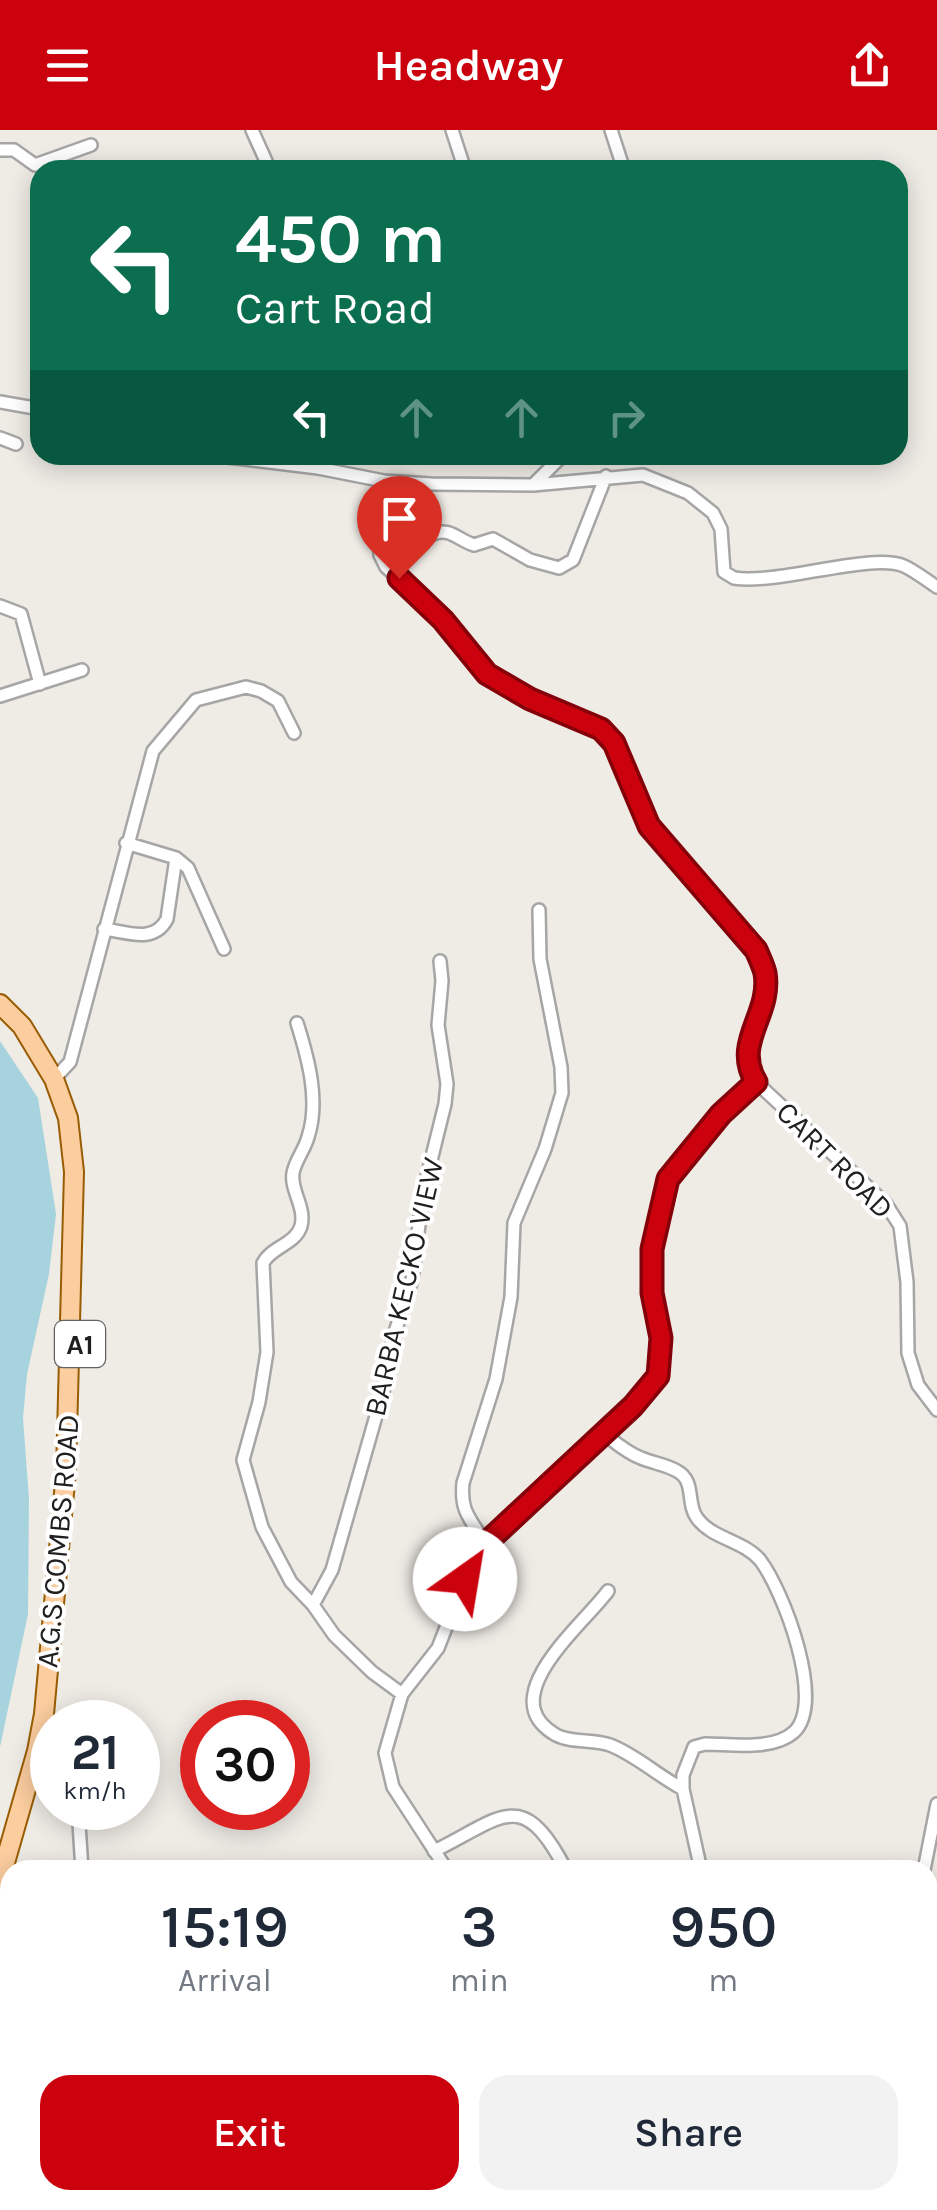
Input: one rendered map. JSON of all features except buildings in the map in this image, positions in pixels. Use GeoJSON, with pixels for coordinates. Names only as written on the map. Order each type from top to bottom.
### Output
{"type":"FeatureCollection","features":[{"type":"Feature","properties":{"kind":"main road","name":"A.G.S COMBS ROAD"},"geometry":{"type":"LineString","coordinates":[[0,996],[26,1022],[53,1060],[74,1116],[84,1175],[79,1390],[65,1584],[54,1684],[49,1700]]}},
{"type":"Feature","properties":{"kind":"main road","name":"A.G.S COMBS ROAD"},"geometry":{"type":"LineString","coordinates":[[0,1004],[22,1026],[57,1077]]}},
{"type":"Feature","properties":{"kind":"main road","name":"A1"},"geometry":{"type":"LineString","coordinates":[[6,1860],[30,1776]]}},
{"type":"Feature","properties":{"kind":"street"},"geometry":{"type":"LineString","coordinates":[[252,130],[266,160]]}},
{"type":"Feature","properties":{"kind":"street"},"geometry":{"type":"LineString","coordinates":[[452,130],[462,160]]}},
{"type":"Feature","properties":{"kind":"street"},"geometry":{"type":"LineString","coordinates":[[610,130],[620,160]]}},
{"type":"Feature","properties":{"kind":"street"},"geometry":{"type":"LineString","coordinates":[[49,160],[91,145]]}},
{"type":"Feature","properties":{"kind":"street"},"geometry":{"type":"LineString","coordinates":[[0,150],[14,150],[30,161]]}},
{"type":"Feature","properties":{"kind":"street"},"geometry":{"type":"LineString","coordinates":[[0,402],[30,407]]}},
{"type":"Feature","properties":{"kind":"street"},"geometry":{"type":"LineString","coordinates":[[0,438],[16,444]]}},
{"type":"Feature","properties":{"kind":"street"},"geometry":{"type":"LineString","coordinates":[[293,465],[384,481],[533,485],[643,475],[688,493],[712,513],[721,530],[724,572],[734,578],[812,574],[884,562],[903,566],[937,587]]}},
{"type":"Feature","properties":{"kind":"street"},"geometry":{"type":"LineString","coordinates":[[533,485],[553,465]]}},
{"type":"Feature","properties":{"kind":"street"},"geometry":{"type":"LineString","coordinates":[[432,534],[442,530],[474,544],[493,539],[530,560],[559,568],[573,560],[606,476]]}},
{"type":"Feature","properties":{"kind":"street","name":"CART ROAD"},"geometry":{"type":"LineString","coordinates":[[384,481],[379,527],[380,556],[386,567],[443,620],[487,674],[530,699],[601,729],[614,743],[649,826],[756,950],[764,971],[765,992],[747,1048],[748,1068],[756,1082],[886,1204],[900,1226],[907,1282],[908,1353],[918,1386],[937,1410]]}},
{"type":"Feature","properties":{"kind":"street"},"geometry":{"type":"LineString","coordinates":[[0,606],[20,614],[40,684]]}},
{"type":"Feature","properties":{"kind":"street"},"geometry":{"type":"LineString","coordinates":[[0,696],[82,670]]}},
{"type":"Feature","properties":{"kind":"street"},"geometry":{"type":"LineString","coordinates":[[57,1077],[70,1062],[153,751],[196,700],[246,687],[261,690],[278,701],[294,733]]}},
{"type":"Feature","properties":{"kind":"street"},"geometry":{"type":"LineString","coordinates":[[126,844],[176,858],[188,868],[224,949]]}},
{"type":"Feature","properties":{"kind":"street"},"geometry":{"type":"LineString","coordinates":[[104,928],[148,936],[163,927],[176,858]]}},
{"type":"Feature","properties":{"kind":"street"},"geometry":{"type":"LineString","coordinates":[[485,1544],[465,1514],[461,1501],[463,1484],[496,1379],[511,1297],[514,1223],[545,1150],[562,1093],[561,1067],[540,959],[539,910]]}},
{"type":"Feature","properties":{"kind":"street","name":"BARBA KECKO VIEW"},"geometry":{"type":"LineString","coordinates":[[313,1606],[332,1570],[412,1280],[423,1193],[447,1084],[438,1025],[440,961]]}},
{"type":"Feature","properties":{"kind":"street"},"geometry":{"type":"LineString","coordinates":[[297,1023],[306,1050],[314,1112],[308,1140],[293,1172],[302,1220],[296,1235],[267,1255],[263,1263],[267,1352],[259,1402],[243,1460],[262,1527],[291,1582],[354,1656],[402,1694]]}},
{"type":"Feature","properties":{"kind":"street"},"geometry":{"type":"LineString","coordinates":[[440,1860],[394,1786],[385,1753],[402,1694],[438,1648],[465,1579],[485,1544],[633,1406],[658,1376],[661,1338],[652,1293],[652,1249],[668,1179],[721,1114],[756,1082]]}},
{"type":"Feature","properties":{"kind":"street"},"geometry":{"type":"LineString","coordinates":[[603,1434],[636,1456],[678,1471],[687,1480],[696,1518],[758,1558],[786,1615],[807,1687],[805,1711],[795,1731],[775,1742],[704,1744],[694,1748],[683,1776],[683,1789],[699,1860]]}},
{"type":"Feature","properties":{"kind":"street"},"geometry":{"type":"LineString","coordinates":[[608,1590],[536,1678],[532,1699],[536,1711],[553,1733],[606,1743],[683,1789]]}},
{"type":"Feature","properties":{"kind":"street"},"geometry":{"type":"LineString","coordinates":[[926,1860],[937,1804]]}},
{"type":"Feature","properties":{"kind":"street"},"geometry":{"type":"LineString","coordinates":[[434,1851],[487,1822],[504,1815],[518,1815],[543,1831],[560,1860]]}},
{"type":"Feature","properties":{"kind":"street"},"geometry":{"type":"LineString","coordinates":[[79,1830],[81,1860]]}},
{"type":"Feature","properties":{"kind":"water"},"geometry":{"type":"Polygon","coordinates":[[[0,1041],[38,1098],[56,1214],[49,1274],[27,1374],[23,1418],[29,1499],[28,1614],[0,1747],[0,1041]]]}},
{"type":"Feature","properties":{"kind":"route"},"geometry":{"type":"LineString","coordinates":[[399,578],[443,620],[487,674],[530,699],[601,729],[614,743],[649,826],[756,950],[764,971],[765,992],[747,1048],[748,1068],[756,1082],[721,1114],[668,1179],[658,1215],[652,1249],[652,1293],[661,1338],[658,1376],[633,1406],[485,1544],[465,1579]]}}]}
